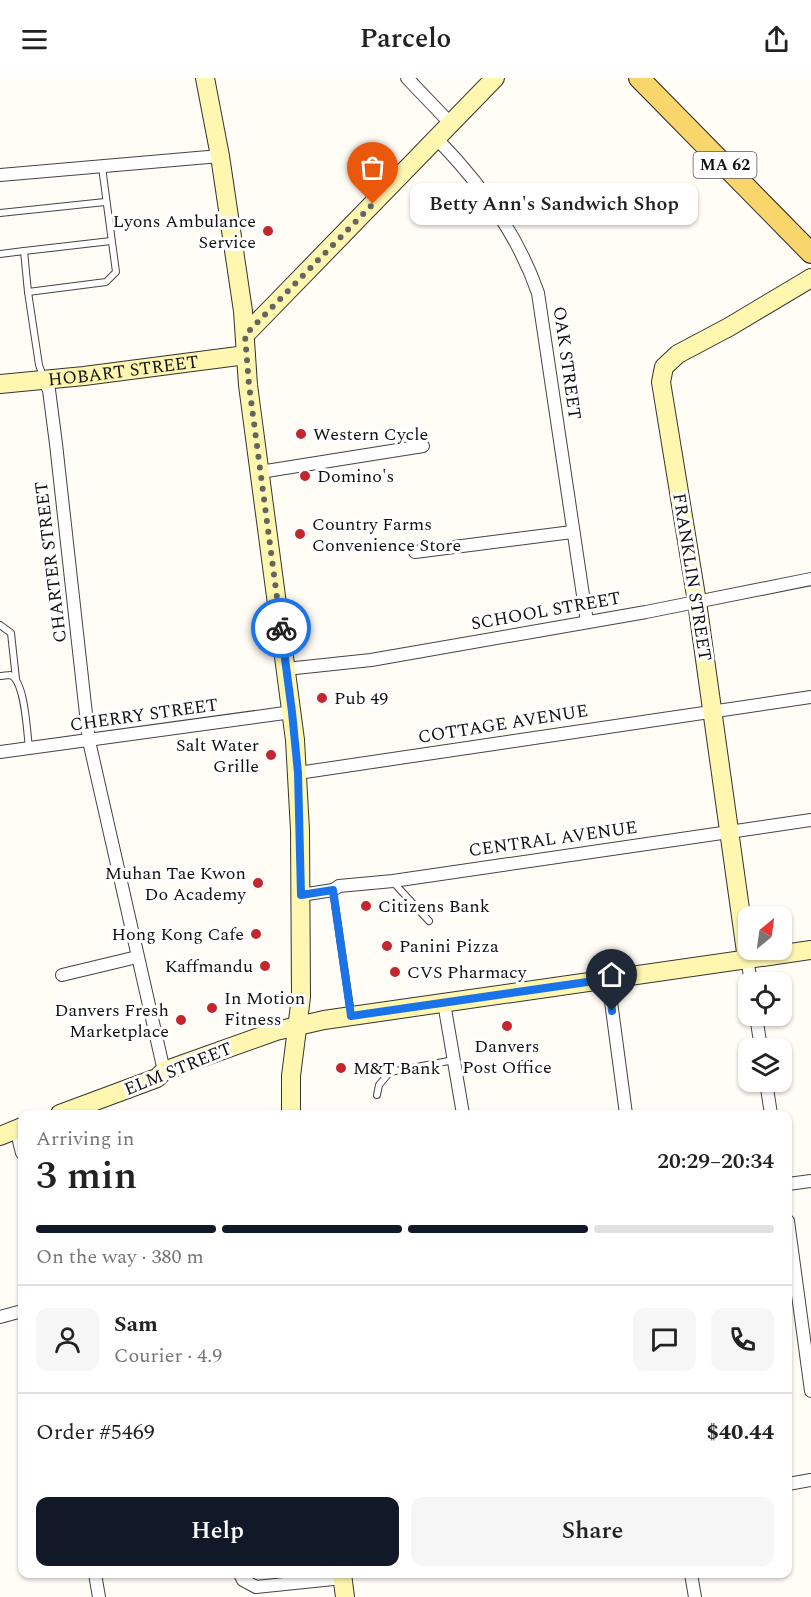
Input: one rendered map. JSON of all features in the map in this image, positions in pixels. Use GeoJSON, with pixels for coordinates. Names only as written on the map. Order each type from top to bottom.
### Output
{"type":"FeatureCollection","features":[{"type":"Feature","properties":{"kind":"main road"},"geometry":{"type":"LineString","coordinates":[[206,78],[220,156],[245,335],[298,773],[301,998],[291,1076],[291,1110]]}},
{"type":"Feature","properties":{"kind":"main road"},"geometry":{"type":"LineString","coordinates":[[245,335],[495,78]]}},
{"type":"Feature","properties":{"kind":"main road","name":"MA 62"},"geometry":{"type":"LineString","coordinates":[[639,78],[811,253]]}},
{"type":"Feature","properties":{"kind":"main road","name":"FRANKLIN STREET"},"geometry":{"type":"LineString","coordinates":[[739,906],[698,602],[661,382],[662,373],[664,367],[678,354],[729,327],[811,278]]}},
{"type":"Feature","properties":{"kind":"main road","name":"HOBART STREET"},"geometry":{"type":"LineString","coordinates":[[0,384],[246,356]]}},
{"type":"Feature","properties":{"kind":"main road","name":"ELM STREET"},"geometry":{"type":"LineString","coordinates":[[792,953],[811,950]]}},
{"type":"Feature","properties":{"kind":"main road","name":"ELM STREET"},"geometry":{"type":"LineString","coordinates":[[71,1110],[157,1078],[164,1071],[276,1031],[297,1026],[324,1020],[740,960]]}},
{"type":"Feature","properties":{"kind":"main road"},"geometry":{"type":"LineString","coordinates":[[343,1578],[345,1597]]}},
{"type":"Feature","properties":{"kind":"street"},"geometry":{"type":"LineString","coordinates":[[407,78],[451,124]]}},
{"type":"Feature","properties":{"kind":"street","name":"OAK STREET"},"geometry":{"type":"LineString","coordinates":[[437,139],[489,201],[522,255],[538,293],[544,324],[562,492],[572,532],[587,622]]}},
{"type":"Feature","properties":{"kind":"street"},"geometry":{"type":"LineString","coordinates":[[0,175],[220,156]]}},
{"type":"Feature","properties":{"kind":"street","name":"CHARTER STREET"},"geometry":{"type":"LineString","coordinates":[[44,380],[49,390],[56,444],[89,741],[164,1071]]}},
{"type":"Feature","properties":{"kind":"street"},"geometry":{"type":"LineString","coordinates":[[260,472],[423,447]]}},
{"type":"Feature","properties":{"kind":"street"},"geometry":{"type":"LineString","coordinates":[[415,552],[572,532]]}},
{"type":"Feature","properties":{"kind":"street","name":"SCHOOL STREET"},"geometry":{"type":"LineString","coordinates":[[286,669],[371,660],[698,602],[811,579]]}},
{"type":"Feature","properties":{"kind":"street","name":"COTTAGE AVENUE"},"geometry":{"type":"LineString","coordinates":[[298,773],[811,697]]}},
{"type":"Feature","properties":{"kind":"street","name":"CHERRY STREET"},"geometry":{"type":"LineString","coordinates":[[0,752],[292,712]]}},
{"type":"Feature","properties":{"kind":"street","name":"CENTRAL AVENUE"},"geometry":{"type":"LineString","coordinates":[[301,895],[333,890],[339,886],[393,881],[811,820]]}},
{"type":"Feature","properties":{"kind":"street"},"geometry":{"type":"LineString","coordinates":[[62,975],[137,957]]}},
{"type":"Feature","properties":{"kind":"street"},"geometry":{"type":"LineString","coordinates":[[608,979],[625,1110]]}},
{"type":"Feature","properties":{"kind":"street"},"geometry":{"type":"LineString","coordinates":[[444,1003],[463,1110]]}},
{"type":"Feature","properties":{"kind":"street"},"geometry":{"type":"LineString","coordinates":[[768,1092],[770,1110]]}},
{"type":"Feature","properties":{"kind":"street"},"geometry":{"type":"LineString","coordinates":[[792,1183],[811,1181]]}},
{"type":"Feature","properties":{"kind":"street"},"geometry":{"type":"LineString","coordinates":[[792,1251],[811,1391]]}},
{"type":"Feature","properties":{"kind":"street"},"geometry":{"type":"LineString","coordinates":[[0,1317],[18,1312]]}},
{"type":"Feature","properties":{"kind":"street"},"geometry":{"type":"LineString","coordinates":[[792,1483],[811,1480]]}},
{"type":"Feature","properties":{"kind":"street"},"geometry":{"type":"LineString","coordinates":[[96,1578],[99,1597]]}},
{"type":"Feature","properties":{"kind":"street"},"geometry":{"type":"LineString","coordinates":[[242,1578],[256,1587],[327,1578]]}},
{"type":"Feature","properties":{"kind":"street"},"geometry":{"type":"LineString","coordinates":[[692,1578],[695,1597]]}},
{"type":"Feature","properties":{"kind":"lane"},"geometry":{"type":"LineString","coordinates":[[28,292],[106,282],[116,272],[101,166]]}},
{"type":"Feature","properties":{"kind":"lane"},"geometry":{"type":"LineString","coordinates":[[0,213],[105,201]]}},
{"type":"Feature","properties":{"kind":"lane"},"geometry":{"type":"LineString","coordinates":[[0,254],[111,241]]}},
{"type":"Feature","properties":{"kind":"lane"},"geometry":{"type":"LineString","coordinates":[[24,251],[39,365],[44,380]]}},
{"type":"Feature","properties":{"kind":"lane"},"geometry":{"type":"LineString","coordinates":[[0,625],[11,633],[16,679],[21,688],[29,748]]}},
{"type":"Feature","properties":{"kind":"lane"},"geometry":{"type":"LineString","coordinates":[[0,676],[9,675],[16,679]]}},
{"type":"Feature","properties":{"kind":"lane"},"geometry":{"type":"LineString","coordinates":[[393,881],[429,921]]}},
{"type":"Feature","properties":{"kind":"lane"},"geometry":{"type":"LineString","coordinates":[[333,890],[351,1016]]}},
{"type":"Feature","properties":{"kind":"lane"},"geometry":{"type":"LineString","coordinates":[[377,1095],[379,1084],[390,1072],[455,1060]]}},
{"type":"Feature","properties":{"kind":"way so far"},"geometry":{"type":"LineString","coordinates":[[281,628],[249,385],[245,335],[373,204]]}},
{"type":"Feature","properties":{"kind":"place","name":"Betty Ann's Sandwich Shop"},"geometry":{"type":"Point","coordinates":[373,204]}},
{"type":"Feature","properties":{"kind":"place","name":"Lyons Ambulance Service"},"geometry":{"type":"Point","coordinates":[268,231]}},
{"type":"Feature","properties":{"kind":"place","name":"Western Cycle"},"geometry":{"type":"Point","coordinates":[301,434]}},
{"type":"Feature","properties":{"kind":"place","name":"Domino's"},"geometry":{"type":"Point","coordinates":[305,476]}},
{"type":"Feature","properties":{"kind":"place","name":"Country Farms Convenience Store"},"geometry":{"type":"Point","coordinates":[300,534]}},
{"type":"Feature","properties":{"kind":"place","name":"Pub 49"},"geometry":{"type":"Point","coordinates":[322,698]}},
{"type":"Feature","properties":{"kind":"place","name":"Salt Water Grille"},"geometry":{"type":"Point","coordinates":[271,755]}},
{"type":"Feature","properties":{"kind":"place","name":"Muhan Tae Kwon Do Academy"},"geometry":{"type":"Point","coordinates":[258,883]}},
{"type":"Feature","properties":{"kind":"place","name":"Citizens Bank"},"geometry":{"type":"Point","coordinates":[366,906]}},
{"type":"Feature","properties":{"kind":"place","name":"Hong Kong Cafe"},"geometry":{"type":"Point","coordinates":[256,934]}},
{"type":"Feature","properties":{"kind":"place","name":"Panini Pizza"},"geometry":{"type":"Point","coordinates":[387,946]}},
{"type":"Feature","properties":{"kind":"place","name":"Kaffmandu"},"geometry":{"type":"Point","coordinates":[265,966]}},
{"type":"Feature","properties":{"kind":"place","name":"CVS Pharmacy"},"geometry":{"type":"Point","coordinates":[395,972]}},
{"type":"Feature","properties":{"kind":"place","name":"In Motion Fitness"},"geometry":{"type":"Point","coordinates":[212,1008]}},
{"type":"Feature","properties":{"kind":"place","name":"Danvers Fresh Marketplace"},"geometry":{"type":"Point","coordinates":[181,1020]}},
{"type":"Feature","properties":{"kind":"place","name":"Danvers Post Office"},"geometry":{"type":"Point","coordinates":[507,1026]}},
{"type":"Feature","properties":{"kind":"place","name":"M&T Bank"},"geometry":{"type":"Point","coordinates":[341,1068]}},
{"type":"Feature","properties":{"kind":"route"},"geometry":{"type":"LineString","coordinates":[[281,628],[298,773],[301,895],[333,890],[351,1016],[608,979],[612,1011]]}}]}
